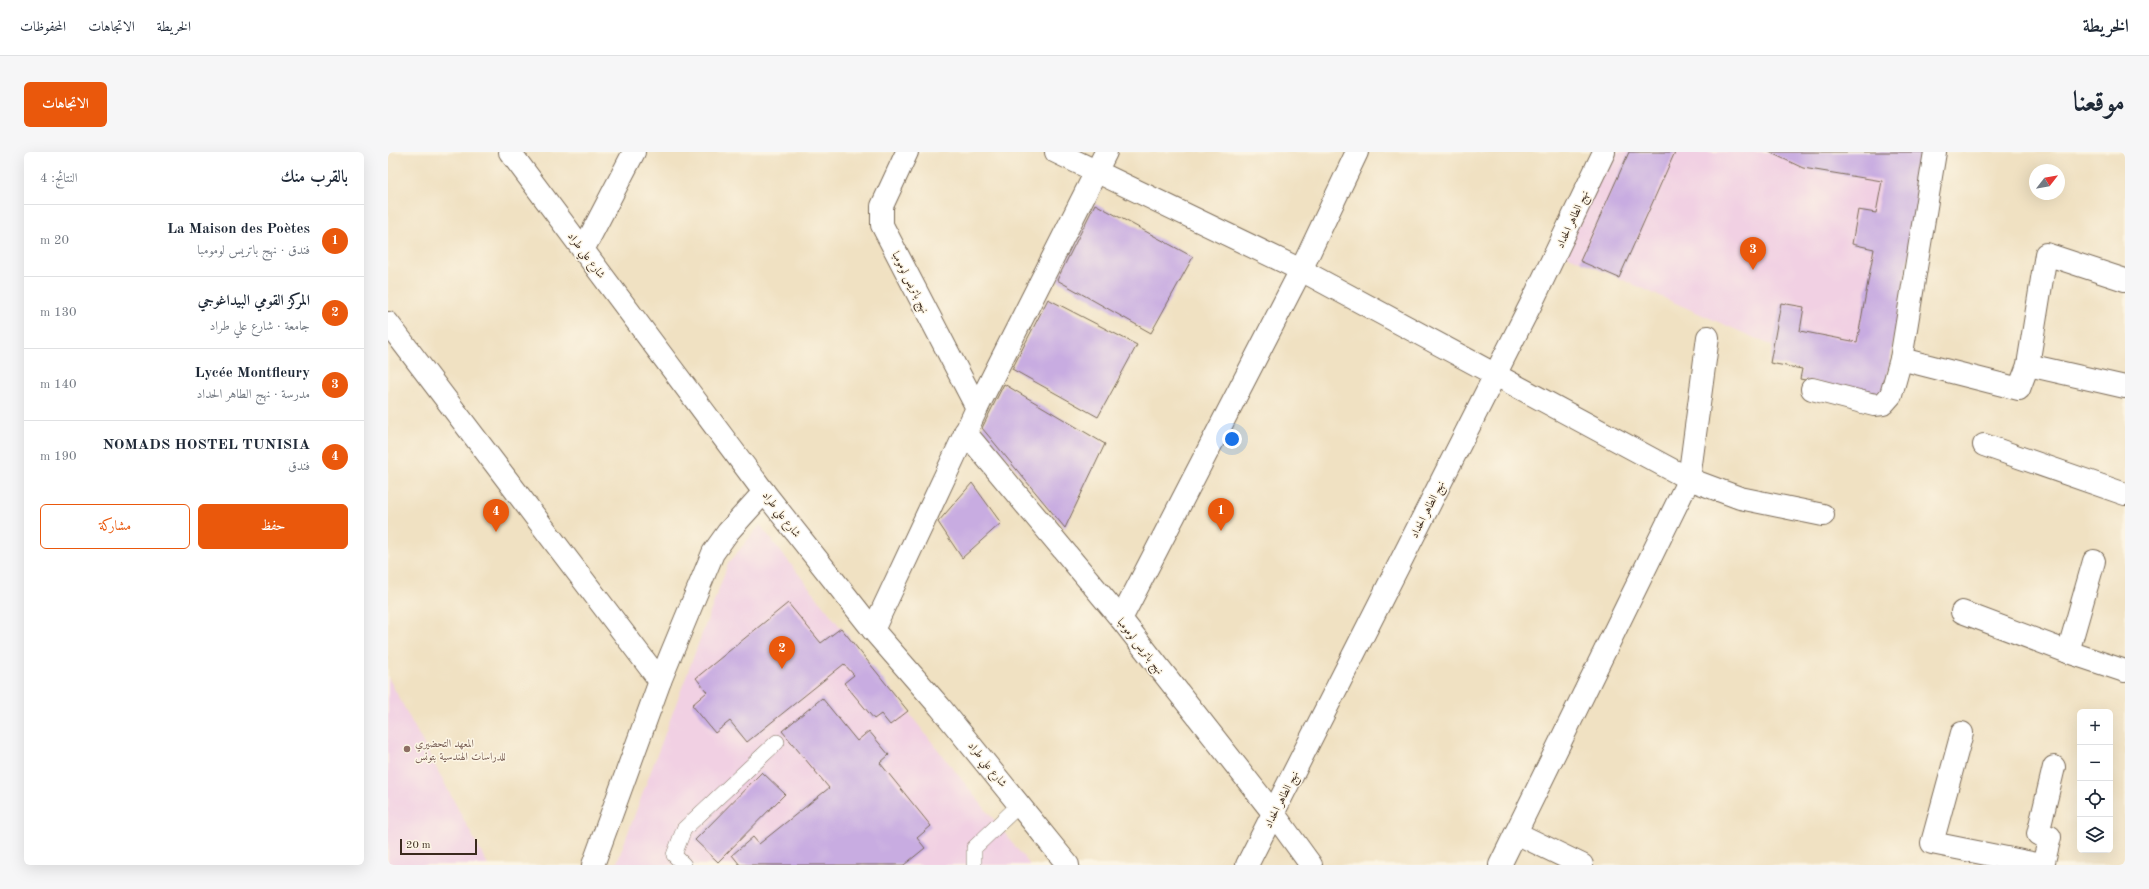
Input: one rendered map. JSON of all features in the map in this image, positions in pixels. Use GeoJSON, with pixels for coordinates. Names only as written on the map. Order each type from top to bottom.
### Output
{"type":"FeatureCollection","features":[{"type":"Feature","properties":{"kind":"street","name":"شارع علي طراد"},"geometry":{"type":"LineString","coordinates":[[510,152],[764,492],[874,630],[940,707],[1068,865]]}},
{"type":"Feature","properties":{"kind":"street"},"geometry":{"type":"LineString","coordinates":[[583,250],[634,152]]}},
{"type":"Feature","properties":{"kind":"street","name":"نهج باتريس لومومبا"},"geometry":{"type":"LineString","coordinates":[[906,152],[882,206],[882,225],[977,408]]}},
{"type":"Feature","properties":{"kind":"street"},"geometry":{"type":"LineString","coordinates":[[1056,152],[1101,161],[1494,375],[1689,479],[1740,498],[1823,515]]}},
{"type":"Feature","properties":{"kind":"street"},"geometry":{"type":"LineString","coordinates":[[1121,619],[1301,270],[1357,152]]}},
{"type":"Feature","properties":{"kind":"street","name":"نهج الطاهر الحداد"},"geometry":{"type":"LineString","coordinates":[[1247,865],[1533,300],[1604,152]]}},
{"type":"Feature","properties":{"kind":"street"},"geometry":{"type":"LineString","coordinates":[[1812,389],[1874,404],[1883,404],[1891,395],[1901,359],[1935,152]]}},
{"type":"Feature","properties":{"kind":"street"},"geometry":{"type":"LineString","coordinates":[[874,630],[965,432],[1101,161]]}},
{"type":"Feature","properties":{"kind":"street"},"geometry":{"type":"LineString","coordinates":[[1901,359],[2019,389],[2028,365],[2046,254],[2125,280]]}},
{"type":"Feature","properties":{"kind":"street"},"geometry":{"type":"LineString","coordinates":[[388,323],[660,681]]}},
{"type":"Feature","properties":{"kind":"street"},"geometry":{"type":"LineString","coordinates":[[1500,865],[1689,479],[1708,337]]}},
{"type":"Feature","properties":{"kind":"street"},"geometry":{"type":"LineString","coordinates":[[2028,365],[2125,387]]}},
{"type":"Feature","properties":{"kind":"street","name":"نهج باتريس لومومبا"},"geometry":{"type":"LineString","coordinates":[[965,432],[1121,619],[1274,814],[1311,865]]}},
{"type":"Feature","properties":{"kind":"street"},"geometry":{"type":"LineString","coordinates":[[1984,445],[2125,494]]}},
{"type":"Feature","properties":{"kind":"street"},"geometry":{"type":"LineString","coordinates":[[593,865],[660,681],[713,553],[728,532],[764,492]]}},
{"type":"Feature","properties":{"kind":"street"},"geometry":{"type":"LineString","coordinates":[[2068,652],[2094,561]]}},
{"type":"Feature","properties":{"kind":"street"},"geometry":{"type":"LineString","coordinates":[[1962,612],[2068,652],[2125,671]]}},
{"type":"Feature","properties":{"kind":"street"},"geometry":{"type":"LineString","coordinates":[[1962,733],[1932,843],[2042,865],[2050,837],[2038,834],[2054,767]]}},
{"type":"Feature","properties":{"kind":"street"},"geometry":{"type":"LineString","coordinates":[[1516,833],[1582,865]]}},
{"type":"Feature","properties":{"kind":"lane"},"geometry":{"type":"LineString","coordinates":[[684,865],[674,855],[684,829],[777,742]]}},
{"type":"Feature","properties":{"kind":"lane"},"geometry":{"type":"LineString","coordinates":[[974,865],[974,848],[1020,804]]}},
{"type":"Feature","properties":{"kind":"shaded area"},"geometry":{"type":"Polygon","coordinates":[[[1613,152],[1927,152],[1884,395],[1800,379],[1801,369],[1770,363],[1773,346],[1562,253],[1613,152]]]}},
{"type":"Feature","properties":{"kind":"shaded area"},"geometry":{"type":"Polygon","coordinates":[[[760,525],[1030,865],[616,865],[728,564],[760,525]]]}},
{"type":"Feature","properties":{"kind":"shaded area","name":"المعهد التحضيري للدراسات الهندسية بتونس"},"geometry":{"type":"Polygon","coordinates":[[[388,677],[464,820],[488,865],[388,865],[388,677]]]}},
{"type":"Feature","properties":{"kind":"building"},"geometry":{"type":"Polygon","coordinates":[[[1629,152],[1675,152],[1619,278],[1580,261],[1629,152]]]}},
{"type":"Feature","properties":{"kind":"building"},"geometry":{"type":"Polygon","coordinates":[[[1769,152],[1927,152],[1884,395],[1800,379],[1802,369],[1770,363],[1781,303],[1804,307],[1800,331],[1857,342],[1874,249],[1852,244],[1858,210],[1876,213],[1882,181],[1803,168],[1769,152]]]}},
{"type":"Feature","properties":{"kind":"building"},"geometry":{"type":"Polygon","coordinates":[[[1095,204],[1193,257],[1151,333],[1057,280],[1095,204]]]}},
{"type":"Feature","properties":{"kind":"building"},"geometry":{"type":"Polygon","coordinates":[[[1048,299],[1137,345],[1098,417],[1012,369],[1048,299]]]}},
{"type":"Feature","properties":{"kind":"building"},"geometry":{"type":"Polygon","coordinates":[[[1004,384],[1105,444],[1065,528],[982,428],[1004,384]]]}},
{"type":"Feature","properties":{"kind":"building"},"geometry":{"type":"Polygon","coordinates":[[[972,483],[1001,523],[962,558],[938,522],[972,483]]]}},
{"type":"Feature","properties":{"kind":"building"},"geometry":{"type":"Polygon","coordinates":[[[788,603],[821,643],[841,628],[908,711],[890,725],[881,714],[874,719],[844,683],[854,675],[844,664],[747,742],[730,721],[715,733],[692,705],[707,692],[696,678],[788,603]]]}},
{"type":"Feature","properties":{"kind":"building"},"geometry":{"type":"Polygon","coordinates":[[[822,698],[857,741],[869,731],[889,755],[880,763],[931,826],[917,838],[925,848],[904,865],[740,865],[732,855],[753,837],[759,844],[829,788],[782,731],[822,698]]]}},
{"type":"Feature","properties":{"kind":"building"},"geometry":{"type":"Polygon","coordinates":[[[762,772],[785,794],[718,862],[695,840],[762,772]]]}},
{"type":"Feature","properties":{"kind":"place","name":"Lycée Montfleury"},"geometry":{"type":"Point","coordinates":[1753,270]}},
{"type":"Feature","properties":{"kind":"place","name":"La Maison des Poètes"},"geometry":{"type":"Point","coordinates":[1221,531]}},
{"type":"Feature","properties":{"kind":"place","name":"NOMADS HOSTEL TUNISIA"},"geometry":{"type":"Point","coordinates":[496,532]}},
{"type":"Feature","properties":{"kind":"place","name":"المركز القومي البيداغوجي"},"geometry":{"type":"Point","coordinates":[782,669]}},
{"type":"Feature","properties":{"kind":"place","name":"المعهد التحضيري للدراسات الهندسية بتونس"},"geometry":{"type":"Point","coordinates":[407,749]}}]}
